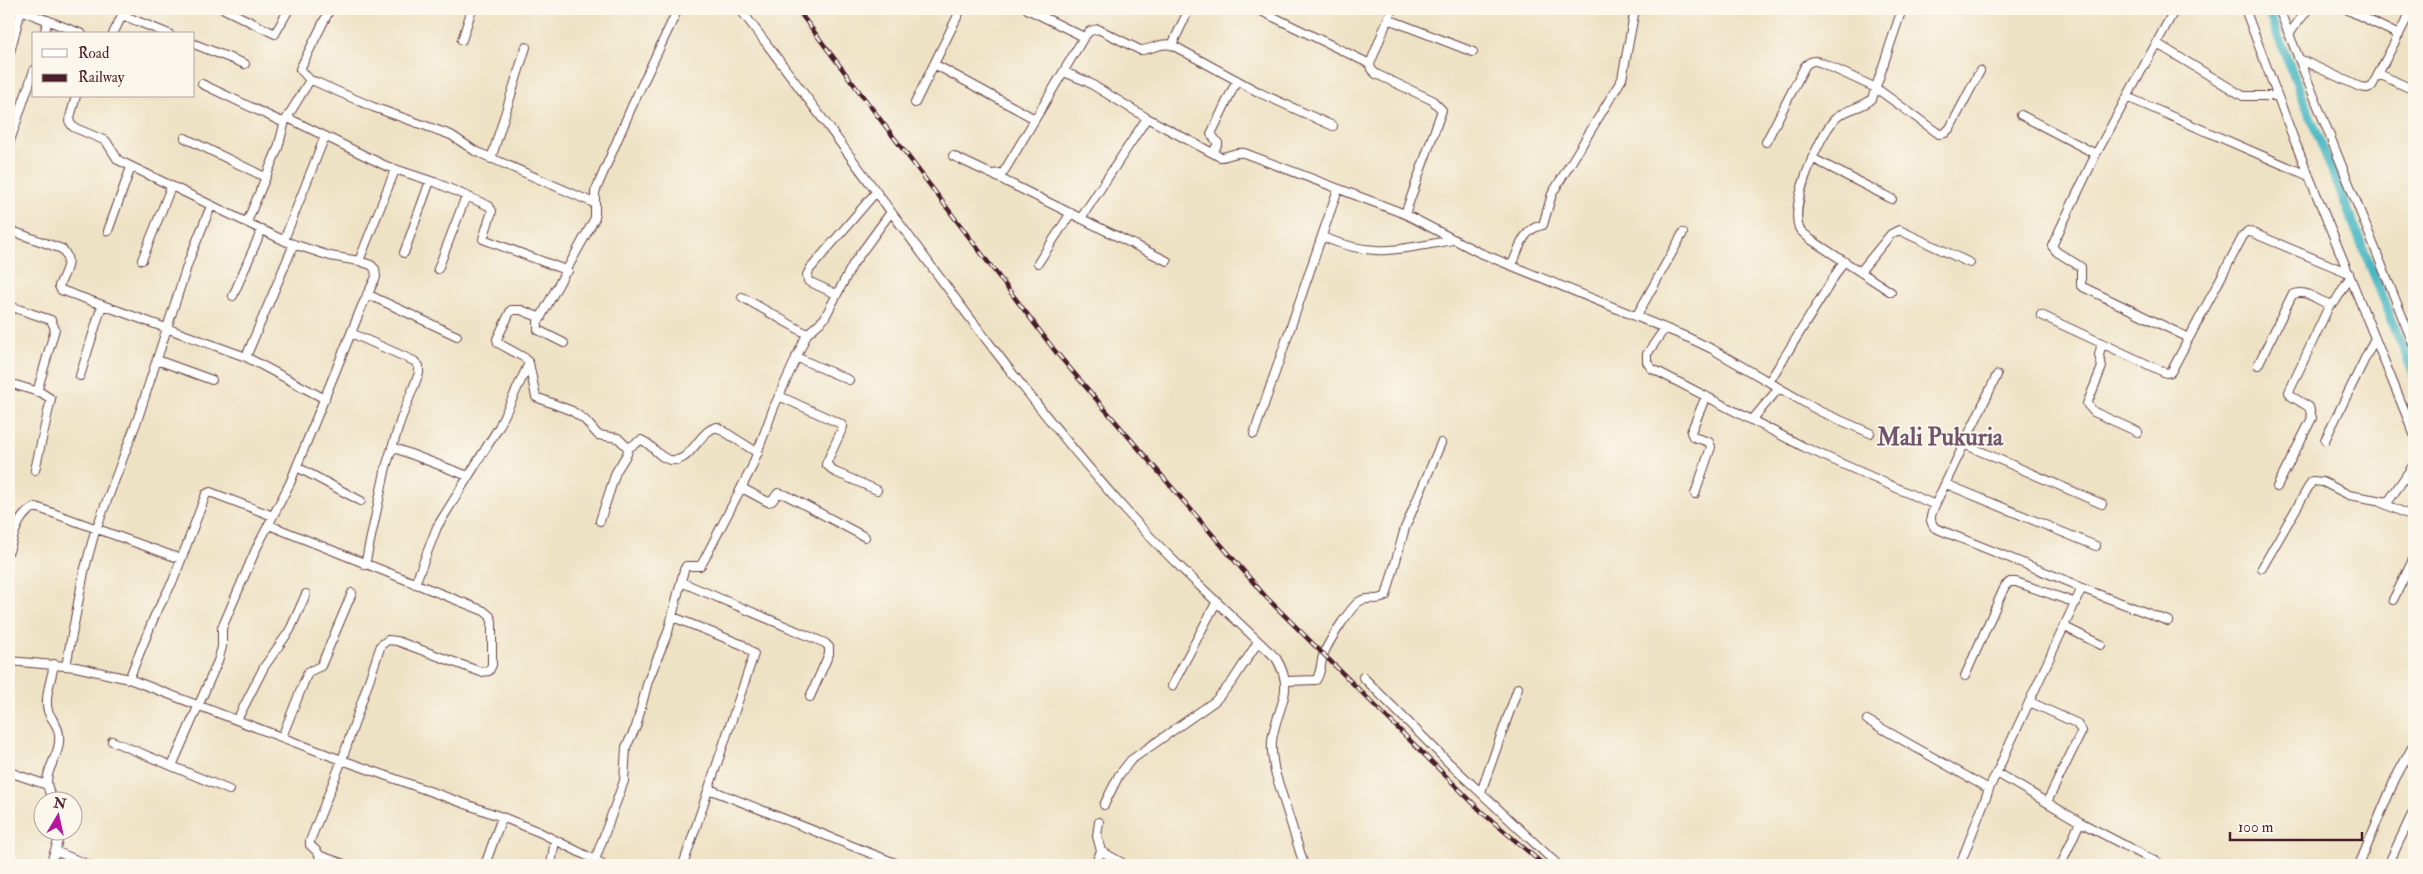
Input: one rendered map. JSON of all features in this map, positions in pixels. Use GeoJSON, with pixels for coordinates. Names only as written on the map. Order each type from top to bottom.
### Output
{"type":"FeatureCollection","features":[{"type":"Feature","properties":{"kind":"street"},"geometry":{"type":"LineString","coordinates":[[9,56],[19,9],[40,12],[48,20],[77,32]]}},
{"type":"Feature","properties":{"kind":"street"},"geometry":{"type":"LineString","coordinates":[[224,9],[274,34],[289,9]]}},
{"type":"Feature","properties":{"kind":"street"},"geometry":{"type":"LineString","coordinates":[[330,9],[300,68],[310,80],[373,107],[450,135],[491,159],[594,203]]}},
{"type":"Feature","properties":{"kind":"street"},"geometry":{"type":"LineString","coordinates":[[462,40],[472,9]]}},
{"type":"Feature","properties":{"kind":"street"},"geometry":{"type":"LineString","coordinates":[[564,343],[538,330],[537,326],[595,218],[595,192],[623,126],[678,9]]}},
{"type":"Feature","properties":{"kind":"street"},"geometry":{"type":"LineString","coordinates":[[740,9],[802,89],[876,192],[1017,378],[1097,477],[1129,514],[1276,658],[1284,671],[1286,681],[1285,695],[1272,742],[1272,756],[1275,772],[1304,865]]}},
{"type":"Feature","properties":{"kind":"street"},"geometry":{"type":"LineString","coordinates":[[915,103],[962,9],[970,9]]}},
{"type":"Feature","properties":{"kind":"street"},"geometry":{"type":"LineString","coordinates":[[1027,9],[1084,38]]}},
{"type":"Feature","properties":{"kind":"street"},"geometry":{"type":"LineString","coordinates":[[1172,45],[1189,9]]}},
{"type":"Feature","properties":{"kind":"street"},"geometry":{"type":"LineString","coordinates":[[1257,9],[1370,64]]}},
{"type":"Feature","properties":{"kind":"street"},"geometry":{"type":"LineString","coordinates":[[1392,9],[1370,64],[1371,69],[1376,74],[1432,100],[1442,110],[1405,214]]}},
{"type":"Feature","properties":{"kind":"street"},"geometry":{"type":"LineString","coordinates":[[1512,265],[1528,232],[1534,226],[1542,225],[1552,194],[1622,79],[1635,9]]}},
{"type":"Feature","properties":{"kind":"street"},"geometry":{"type":"LineString","coordinates":[[1890,292],[1800,229],[1797,219],[1799,204],[1812,158],[1827,129],[1836,118],[1848,110],[1864,106],[1872,99],[1902,9]]}},
{"type":"Feature","properties":{"kind":"street"},"geometry":{"type":"LineString","coordinates":[[2175,9],[2096,154],[2053,242],[2053,249],[2081,266],[2081,286],[2189,338]]}},
{"type":"Feature","properties":{"kind":"street"},"geometry":{"type":"LineString","coordinates":[[2245,9],[2277,96],[2414,434]]}},
{"type":"Feature","properties":{"kind":"street"},"geometry":{"type":"LineString","coordinates":[[2279,9],[2414,346]]}},
{"type":"Feature","properties":{"kind":"street"},"geometry":{"type":"LineString","coordinates":[[2289,34],[2308,9]]}},
{"type":"Feature","properties":{"kind":"street"},"geometry":{"type":"LineString","coordinates":[[2346,9],[2399,35]]}},
{"type":"Feature","properties":{"kind":"street"},"geometry":{"type":"LineString","coordinates":[[2299,60],[2360,87],[2367,88],[2372,86],[2412,9]]}},
{"type":"Feature","properties":{"kind":"street"},"geometry":{"type":"LineString","coordinates":[[114,32],[124,12],[165,32]]}},
{"type":"Feature","properties":{"kind":"street"},"geometry":{"type":"LineString","coordinates":[[1388,19],[1473,52]]}},
{"type":"Feature","properties":{"kind":"street"},"geometry":{"type":"LineString","coordinates":[[45,32],[48,20]]}},
{"type":"Feature","properties":{"kind":"street"},"geometry":{"type":"LineString","coordinates":[[991,174],[1003,173],[1084,38],[1090,31],[1098,29],[1140,50],[1147,50],[1158,44],[1172,45],[1237,80],[1333,126]]}},
{"type":"Feature","properties":{"kind":"street"},"geometry":{"type":"LineString","coordinates":[[2156,43],[2235,92],[2251,97],[2277,96]]}},
{"type":"Feature","properties":{"kind":"street"},"geometry":{"type":"LineString","coordinates":[[195,44],[245,64]]}},
{"type":"Feature","properties":{"kind":"street"},"geometry":{"type":"LineString","coordinates":[[491,159],[526,47]]}},
{"type":"Feature","properties":{"kind":"street"},"geometry":{"type":"LineString","coordinates":[[1766,142],[1805,66],[1810,61],[1822,62],[1876,88],[1939,134],[1945,133],[1950,128],[1980,71]]}},
{"type":"Feature","properties":{"kind":"street"},"geometry":{"type":"LineString","coordinates":[[934,64],[1036,119]]}},
{"type":"Feature","properties":{"kind":"street"},"geometry":{"type":"LineString","coordinates":[[1064,72],[1086,81],[1147,118],[1213,153],[1226,157],[1236,152],[1244,153],[1405,214],[1453,240],[1712,349],[1819,411],[1870,433]]}},
{"type":"Feature","properties":{"kind":"street"},"geometry":{"type":"LineString","coordinates":[[2379,74],[2414,90]]}},
{"type":"Feature","properties":{"kind":"street"},"geometry":{"type":"LineString","coordinates":[[9,144],[32,76]]}},
{"type":"Feature","properties":{"kind":"street"},"geometry":{"type":"LineString","coordinates":[[247,222],[278,148],[287,120],[310,80]]}},
{"type":"Feature","properties":{"kind":"street"},"geometry":{"type":"LineString","coordinates":[[1213,153],[1218,143],[1210,134],[1237,80]]}},
{"type":"Feature","properties":{"kind":"street"},"geometry":{"type":"LineString","coordinates":[[202,84],[280,121],[287,120],[325,136],[395,170],[430,181],[489,206],[492,211],[483,234],[483,239],[486,242],[568,271]]}},
{"type":"Feature","properties":{"kind":"street"},"geometry":{"type":"LineString","coordinates":[[2127,97],[2309,176]]}},
{"type":"Feature","properties":{"kind":"street"},"geometry":{"type":"LineString","coordinates":[[75,98],[69,121],[72,127],[106,141],[112,155],[130,167],[284,240],[330,256],[372,265],[376,269],[376,277],[367,294],[297,468],[256,549],[222,628],[222,648],[218,661],[172,766]]}},
{"type":"Feature","properties":{"kind":"street"},"geometry":{"type":"LineString","coordinates":[[2021,115],[2096,154]]}},
{"type":"Feature","properties":{"kind":"street"},"geometry":{"type":"LineString","coordinates":[[1081,218],[1147,118]]}},
{"type":"Feature","properties":{"kind":"street"},"geometry":{"type":"LineString","coordinates":[[284,240],[325,136]]}},
{"type":"Feature","properties":{"kind":"street"},"geometry":{"type":"LineString","coordinates":[[185,138],[265,177]]}},
{"type":"Feature","properties":{"kind":"street"},"geometry":{"type":"LineString","coordinates":[[953,156],[1167,261]]}},
{"type":"Feature","properties":{"kind":"street"},"geometry":{"type":"LineString","coordinates":[[1812,158],[1892,199]]}},
{"type":"Feature","properties":{"kind":"street"},"geometry":{"type":"LineString","coordinates":[[108,231],[130,167]]}},
{"type":"Feature","properties":{"kind":"street"},"geometry":{"type":"LineString","coordinates":[[359,261],[395,170]]}},
{"type":"Feature","properties":{"kind":"street"},"geometry":{"type":"LineString","coordinates":[[404,253],[430,181]]}},
{"type":"Feature","properties":{"kind":"street"},"geometry":{"type":"LineString","coordinates":[[142,260],[171,187]]}},
{"type":"Feature","properties":{"kind":"street"},"geometry":{"type":"LineString","coordinates":[[1254,434],[1338,189]]}},
{"type":"Feature","properties":{"kind":"street"},"geometry":{"type":"LineString","coordinates":[[836,294],[808,281],[807,275],[810,269],[876,192]]}},
{"type":"Feature","properties":{"kind":"street"},"geometry":{"type":"LineString","coordinates":[[438,269],[466,196]]}},
{"type":"Feature","properties":{"kind":"street"},"geometry":{"type":"LineString","coordinates":[[66,666],[84,572],[97,527],[157,360],[190,260],[211,206]]}},
{"type":"Feature","properties":{"kind":"street"},"geometry":{"type":"LineString","coordinates":[[595,860],[624,781],[626,748],[636,727],[648,681],[673,617],[686,566],[697,567],[703,562],[758,453],[779,396],[807,334],[824,319],[853,264],[891,212]]}},
{"type":"Feature","properties":{"kind":"street"},"geometry":{"type":"LineString","coordinates":[[1038,263],[1071,213]]}},
{"type":"Feature","properties":{"kind":"street"},"geometry":{"type":"LineString","coordinates":[[233,296],[262,229]]}},
{"type":"Feature","properties":{"kind":"street"},"geometry":{"type":"LineString","coordinates":[[9,230],[62,249],[68,255],[69,262],[59,286],[60,290],[246,358],[325,400]]}},
{"type":"Feature","properties":{"kind":"street"},"geometry":{"type":"LineString","coordinates":[[1860,272],[1890,234],[1899,230],[1970,263]]}},
{"type":"Feature","properties":{"kind":"street"},"geometry":{"type":"LineString","coordinates":[[2041,315],[2166,372],[2171,372],[2175,368],[2243,236],[2248,232],[2350,275]]}},
{"type":"Feature","properties":{"kind":"street"},"geometry":{"type":"LineString","coordinates":[[1636,317],[1683,233]]}},
{"type":"Feature","properties":{"kind":"street"},"geometry":{"type":"LineString","coordinates":[[1323,237],[1356,249],[1370,251],[1453,240]]}},
{"type":"Feature","properties":{"kind":"street"},"geometry":{"type":"LineString","coordinates":[[246,358],[294,244]]}},
{"type":"Feature","properties":{"kind":"street"},"geometry":{"type":"LineString","coordinates":[[1769,382],[1844,261]]}},
{"type":"Feature","properties":{"kind":"street"},"geometry":{"type":"LineString","coordinates":[[2276,487],[2312,418],[2309,407],[2291,396],[2289,392],[2330,304],[2335,302],[2350,275]]}},
{"type":"Feature","properties":{"kind":"street"},"geometry":{"type":"LineString","coordinates":[[2258,365],[2292,295],[2299,292],[2306,293],[2330,304]]}},
{"type":"Feature","properties":{"kind":"street"},"geometry":{"type":"LineString","coordinates":[[367,294],[457,336]]}},
{"type":"Feature","properties":{"kind":"street"},"geometry":{"type":"LineString","coordinates":[[742,298],[807,334]]}},
{"type":"Feature","properties":{"kind":"street"},"geometry":{"type":"LineString","coordinates":[[80,376],[102,305]]}},
{"type":"Feature","properties":{"kind":"street"},"geometry":{"type":"LineString","coordinates":[[9,306],[51,320],[55,328],[37,392]]}},
{"type":"Feature","properties":{"kind":"street"},"geometry":{"type":"LineString","coordinates":[[541,318],[521,310],[511,310],[498,335],[498,343],[525,358],[529,363],[536,397],[572,411],[585,420],[598,435],[618,438],[628,448]]}},
{"type":"Feature","properties":{"kind":"street"},"geometry":{"type":"LineString","coordinates":[[1665,328],[1648,354],[1647,362],[1651,368],[1804,447],[1935,506]]}},
{"type":"Feature","properties":{"kind":"street"},"geometry":{"type":"LineString","coordinates":[[351,333],[414,361],[419,366],[419,373],[392,447],[365,565]]}},
{"type":"Feature","properties":{"kind":"street"},"geometry":{"type":"LineString","coordinates":[[2325,440],[2375,338]]}},
{"type":"Feature","properties":{"kind":"street"},"geometry":{"type":"LineString","coordinates":[[2102,343],[2099,355],[2102,367],[2087,404],[2094,412],[2138,432]]}},
{"type":"Feature","properties":{"kind":"street"},"geometry":{"type":"LineString","coordinates":[[796,357],[849,380]]}},
{"type":"Feature","properties":{"kind":"street"},"geometry":{"type":"LineString","coordinates":[[157,360],[212,380]]}},
{"type":"Feature","properties":{"kind":"street"},"geometry":{"type":"LineString","coordinates":[[415,584],[437,527],[499,427],[529,363]]}},
{"type":"Feature","properties":{"kind":"street"},"geometry":{"type":"LineString","coordinates":[[1998,375],[1930,517],[1935,528],[2168,621]]}},
{"type":"Feature","properties":{"kind":"street"},"geometry":{"type":"LineString","coordinates":[[9,383],[52,399],[34,470]]}},
{"type":"Feature","properties":{"kind":"street"},"geometry":{"type":"LineString","coordinates":[[1752,420],[1779,388]]}},
{"type":"Feature","properties":{"kind":"street"},"geometry":{"type":"LineString","coordinates":[[779,396],[841,424],[843,428],[826,464],[835,472],[877,490]]}},
{"type":"Feature","properties":{"kind":"street"},"geometry":{"type":"LineString","coordinates":[[1695,494],[1711,447],[1709,442],[1692,437],[1691,432],[1706,396]]}},
{"type":"Feature","properties":{"kind":"street"},"geometry":{"type":"LineString","coordinates":[[600,521],[616,472],[627,454],[628,448],[641,440],[663,457],[677,460],[688,455],[710,430],[717,427],[758,453]]}},
{"type":"Feature","properties":{"kind":"street"},"geometry":{"type":"LineString","coordinates":[[1286,681],[1316,680],[1326,648],[1354,606],[1366,599],[1382,599],[1386,596],[1390,588],[1405,528],[1441,443]]}},
{"type":"Feature","properties":{"kind":"street"},"geometry":{"type":"LineString","coordinates":[[1966,445],[2102,504]]}},
{"type":"Feature","properties":{"kind":"street"},"geometry":{"type":"LineString","coordinates":[[392,447],[468,476]]}},
{"type":"Feature","properties":{"kind":"street"},"geometry":{"type":"LineString","coordinates":[[2379,502],[2388,502],[2414,464]]}},
{"type":"Feature","properties":{"kind":"street"},"geometry":{"type":"LineString","coordinates":[[297,468],[361,502]]}},
{"type":"Feature","properties":{"kind":"street"},"geometry":{"type":"LineString","coordinates":[[2262,568],[2312,481],[2318,480],[2349,494],[2379,502],[2414,517]]}},
{"type":"Feature","properties":{"kind":"street"},"geometry":{"type":"LineString","coordinates":[[1946,484],[2096,546]]}},
{"type":"Feature","properties":{"kind":"street"},"geometry":{"type":"LineString","coordinates":[[742,488],[768,502],[772,501],[778,494],[786,495],[865,537]]}},
{"type":"Feature","properties":{"kind":"street"},"geometry":{"type":"LineString","coordinates":[[129,679],[181,559],[202,500],[210,492],[273,516]]}},
{"type":"Feature","properties":{"kind":"street"},"geometry":{"type":"LineString","coordinates":[[9,551],[23,515],[28,510],[36,507],[97,527],[181,559]]}},
{"type":"Feature","properties":{"kind":"street"},"geometry":{"type":"LineString","coordinates":[[269,525],[484,611],[490,616],[492,628],[492,665],[489,670],[482,672],[397,642],[388,640],[380,645],[342,760],[310,841],[310,845],[319,851],[318,865]]}},
{"type":"Feature","properties":{"kind":"street"},"geometry":{"type":"LineString","coordinates":[[2394,600],[2414,558]]}},
{"type":"Feature","properties":{"kind":"street"},"geometry":{"type":"LineString","coordinates":[[681,582],[829,646],[829,654],[810,697]]}},
{"type":"Feature","properties":{"kind":"street"},"geometry":{"type":"LineString","coordinates":[[1965,676],[2005,586],[2010,582],[2016,582],[2076,603]]}},
{"type":"Feature","properties":{"kind":"street"},"geometry":{"type":"LineString","coordinates":[[1960,865],[1989,789],[2076,603],[2080,592],[2079,587]]}},
{"type":"Feature","properties":{"kind":"street"},"geometry":{"type":"LineString","coordinates":[[282,737],[308,672],[321,666],[352,593]]}},
{"type":"Feature","properties":{"kind":"street"},"geometry":{"type":"LineString","coordinates":[[237,720],[264,667],[290,630],[306,594]]}},
{"type":"Feature","properties":{"kind":"street"},"geometry":{"type":"LineString","coordinates":[[1172,686],[1216,601]]}},
{"type":"Feature","properties":{"kind":"street"},"geometry":{"type":"LineString","coordinates":[[673,617],[743,645],[754,654],[684,865]]}},
{"type":"Feature","properties":{"kind":"street"},"geometry":{"type":"LineString","coordinates":[[2065,627],[2101,645]]}},
{"type":"Feature","properties":{"kind":"street"},"geometry":{"type":"LineString","coordinates":[[1104,805],[1119,776],[1131,760],[1215,701],[1232,682],[1258,642]]}},
{"type":"Feature","properties":{"kind":"street"},"geometry":{"type":"LineString","coordinates":[[9,661],[54,664],[129,679],[342,760],[502,817],[555,840],[605,865]]}},
{"type":"Feature","properties":{"kind":"street"},"geometry":{"type":"LineString","coordinates":[[49,792],[48,775],[60,733],[48,710],[54,664]]}},
{"type":"Feature","properties":{"kind":"street"},"geometry":{"type":"LineString","coordinates":[[1363,677],[1558,865]]}},
{"type":"Feature","properties":{"kind":"street"},"geometry":{"type":"LineString","coordinates":[[1481,792],[1518,688]]}},
{"type":"Feature","properties":{"kind":"street"},"geometry":{"type":"LineString","coordinates":[[2030,702],[2076,723],[2082,731],[2047,802]]}},
{"type":"Feature","properties":{"kind":"street"},"geometry":{"type":"LineString","coordinates":[[1867,720],[1989,789]]}},
{"type":"Feature","properties":{"kind":"street"},"geometry":{"type":"LineString","coordinates":[[112,741],[229,790]]}},
{"type":"Feature","properties":{"kind":"street"},"geometry":{"type":"LineString","coordinates":[[2359,865],[2395,780],[2414,744]]}},
{"type":"Feature","properties":{"kind":"street"},"geometry":{"type":"LineString","coordinates":[[9,772],[47,785]]}},
{"type":"Feature","properties":{"kind":"street"},"geometry":{"type":"LineString","coordinates":[[1997,773],[2080,822],[2162,865]]}},
{"type":"Feature","properties":{"kind":"street"},"geometry":{"type":"LineString","coordinates":[[709,788],[900,865]]}},
{"type":"Feature","properties":{"kind":"street"},"geometry":{"type":"LineString","coordinates":[[2388,865],[2414,810]]}},
{"type":"Feature","properties":{"kind":"street"},"geometry":{"type":"LineString","coordinates":[[485,865],[502,817]]}},
{"type":"Feature","properties":{"kind":"street"},"geometry":{"type":"LineString","coordinates":[[1095,865],[1101,851],[1097,836],[1099,822]]}},
{"type":"Feature","properties":{"kind":"street"},"geometry":{"type":"LineString","coordinates":[[2061,865],[2080,822]]}},
{"type":"Feature","properties":{"kind":"street"},"geometry":{"type":"LineString","coordinates":[[551,865],[555,840]]}},
{"type":"Feature","properties":{"kind":"street"},"geometry":{"type":"LineString","coordinates":[[50,865],[58,842]]}},
{"type":"Feature","properties":{"kind":"street"},"geometry":{"type":"LineString","coordinates":[[56,851],[89,865]]}},
{"type":"Feature","properties":{"kind":"street"},"geometry":{"type":"LineString","coordinates":[[1101,851],[1126,865]]}},
{"type":"Feature","properties":{"kind":"street"},"geometry":{"type":"LineString","coordinates":[[320,856],[347,865]]}},
{"type":"Feature","properties":{"kind":"waterway"},"geometry":{"type":"LineString","coordinates":[[2267,9],[2414,375]]}},
{"type":"Feature","properties":{"kind":"railway"},"geometry":{"type":"LineString","coordinates":[[797,9],[1055,351],[1265,596],[1484,814],[1544,865]]}},
{"type":"Feature","properties":{"kind":"district","name":"Mali Pukuria"},"geometry":{"type":"Point","coordinates":[1940,437]}}]}
